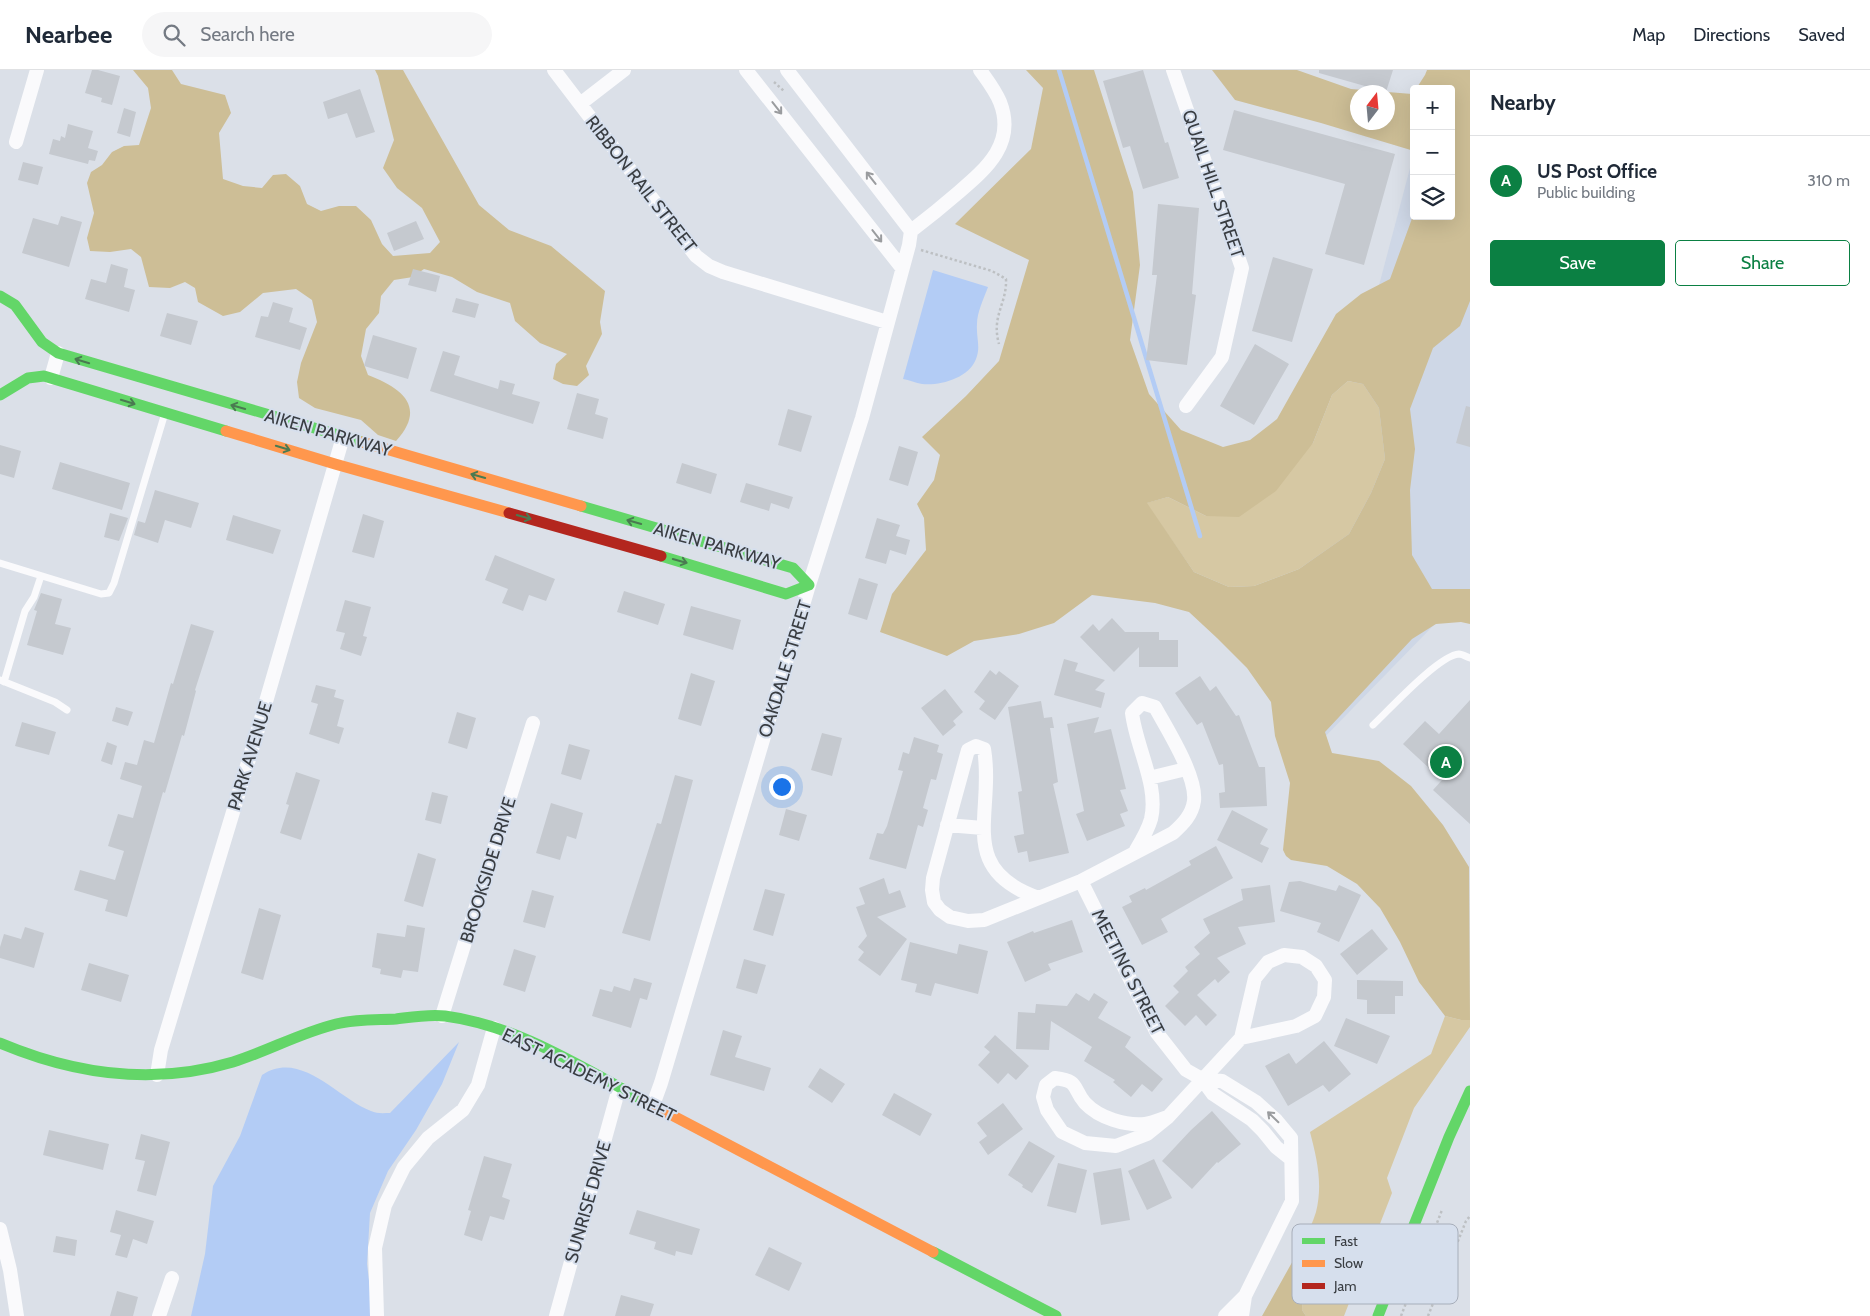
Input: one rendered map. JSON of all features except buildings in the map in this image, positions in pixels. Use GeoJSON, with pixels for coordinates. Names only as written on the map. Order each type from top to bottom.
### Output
{"type":"FeatureCollection","features":[{"type":"Feature","properties":{"kind":"main road","name":"AIKEN PARKWAY"},"geometry":{"type":"LineString","coordinates":[[0,296],[6,298],[25,315],[42,342],[58,354],[793,568],[810,585],[786,594],[683,562],[335,464],[44,376],[28,378],[0,395]]}},
{"type":"Feature","properties":{"kind":"main road","name":"EAST ACADEMY STREET"},"geometry":{"type":"LineString","coordinates":[[0,1042],[60,1065],[86,1071],[157,1075],[196,1070],[232,1062],[350,1021],[442,1016],[470,1021],[523,1038],[1056,1316]]}},
{"type":"Feature","properties":{"kind":"main road"},"geometry":{"type":"LineString","coordinates":[[1414,1224],[1449,1137],[1470,1091]]}},
{"type":"Feature","properties":{"kind":"main road"},"geometry":{"type":"LineString","coordinates":[[1378,1316],[1383,1304]]}},
{"type":"Feature","properties":{"kind":"street"},"geometry":{"type":"LineString","coordinates":[[16,142],[36,70]]}},
{"type":"Feature","properties":{"kind":"street","name":"RIBBON RAIL STREET"},"geometry":{"type":"LineString","coordinates":[[554,70],[684,242],[696,256],[709,266],[748,281],[887,322]]}},
{"type":"Feature","properties":{"kind":"street"},"geometry":{"type":"LineString","coordinates":[[580,104],[624,70]]}},
{"type":"Feature","properties":{"kind":"street"},"geometry":{"type":"LineString","coordinates":[[746,70],[902,268]]}},
{"type":"Feature","properties":{"kind":"street"},"geometry":{"type":"LineString","coordinates":[[787,70],[911,231],[957,194],[990,164],[1002,143],[1004,116],[992,86],[980,70]]}},
{"type":"Feature","properties":{"kind":"street","name":"QUAIL HILL STREET"},"geometry":{"type":"LineString","coordinates":[[1173,70],[1242,268],[1222,357],[1186,406]]}},
{"type":"Feature","properties":{"kind":"street","name":"OAKDALE STREET"},"geometry":{"type":"LineString","coordinates":[[653,1105],[862,418],[909,245],[911,231]]}},
{"type":"Feature","properties":{"kind":"street"},"geometry":{"type":"LineString","coordinates":[[50,378],[58,354]]}},
{"type":"Feature","properties":{"kind":"street","name":"PARK AVENUE"},"geometry":{"type":"LineString","coordinates":[[157,1075],[161,1050],[253,746],[343,437]]}},
{"type":"Feature","properties":{"kind":"street"},"geometry":{"type":"LineString","coordinates":[[1039,898],[1020,892],[1003,880],[990,865],[983,828],[986,787],[984,749],[976,746],[968,750],[946,825],[932,890],[934,902],[940,910],[950,917],[968,921],[984,920],[1039,898],[1081,881],[1117,863],[1136,850],[1173,833],[1182,825],[1190,814],[1194,801],[1194,787],[1177,746],[1155,707],[1142,702],[1132,713],[1134,728],[1149,778],[1153,808],[1146,833],[1136,850]]}},
{"type":"Feature","properties":{"kind":"street","name":"BROOKSIDE DRIVE"},"geometry":{"type":"LineString","coordinates":[[442,1016],[534,723]]}},
{"type":"Feature","properties":{"kind":"street"},"geometry":{"type":"LineString","coordinates":[[1149,778],[1186,769]]}},
{"type":"Feature","properties":{"kind":"street"},"geometry":{"type":"LineString","coordinates":[[946,825],[983,828]]}},
{"type":"Feature","properties":{"kind":"street","name":"MEETING STREET"},"geometry":{"type":"LineString","coordinates":[[1081,881],[1157,1033],[1186,1070],[1202,1079],[1213,1094],[1252,1120],[1276,1147],[1291,1159],[1293,1176],[1292,1201],[1245,1296],[1242,1316]]}},
{"type":"Feature","properties":{"kind":"street"},"geometry":{"type":"LineString","coordinates":[[1168,1117],[1145,1124],[1122,1123],[1108,1118],[1100,1115],[1085,1103],[1076,1086],[1068,1080],[1055,1078],[1046,1085],[1043,1097],[1047,1110],[1062,1132],[1085,1144],[1116,1146],[1147,1134],[1168,1117],[1241,1038],[1255,978],[1268,962],[1284,955],[1302,957],[1316,966],[1325,980],[1324,997],[1315,1016],[1296,1026],[1241,1038]]}},
{"type":"Feature","properties":{"kind":"street"},"geometry":{"type":"LineString","coordinates":[[377,1316],[374,1248],[385,1205],[404,1167],[428,1138],[463,1110],[478,1085],[494,1028]]}},
{"type":"Feature","properties":{"kind":"street","name":"SUNRISE DRIVE"},"geometry":{"type":"LineString","coordinates":[[556,1316],[619,1088]]}},
{"type":"Feature","properties":{"kind":"street"},"geometry":{"type":"LineString","coordinates":[[0,1229],[10,1270],[17,1316]]}},
{"type":"Feature","properties":{"kind":"street"},"geometry":{"type":"LineString","coordinates":[[159,1316],[172,1278]]}},
{"type":"Feature","properties":{"kind":"street","name":"MEETING STREET"},"geometry":{"type":"LineString","coordinates":[[1225,1316],[1245,1296]]}},
{"type":"Feature","properties":{"kind":"lane"},"geometry":{"type":"LineString","coordinates":[[0,563],[101,594],[109,593],[117,574],[165,413]]}},
{"type":"Feature","properties":{"kind":"lane"},"geometry":{"type":"LineString","coordinates":[[41,576],[34,597],[25,611],[2,681],[55,702],[67,710]]}},
{"type":"Feature","properties":{"kind":"lane"},"geometry":{"type":"LineString","coordinates":[[1373,726],[1434,667],[1447,658],[1460,654],[1470,658]]}},
{"type":"Feature","properties":{"kind":"path"},"geometry":{"type":"LineString","coordinates":[[920,250],[992,271],[1006,279],[1006,287],[997,321],[996,332],[999,344]]}},
{"type":"Feature","properties":{"kind":"path"},"geometry":{"type":"LineString","coordinates":[[1437,1224],[1445,1203]]}},
{"type":"Feature","properties":{"kind":"path"},"geometry":{"type":"LineString","coordinates":[[1458,1241],[1470,1216]]}},
{"type":"Feature","properties":{"kind":"path"},"geometry":{"type":"LineString","coordinates":[[1401,1316],[1406,1304]]}},
{"type":"Feature","properties":{"kind":"path"},"geometry":{"type":"LineString","coordinates":[[1428,1316],[1433,1304]]}},
{"type":"Feature","properties":{"kind":"shaded area"},"geometry":{"type":"Polygon","coordinates":[[[133,70],[172,70],[181,84],[225,95],[231,113],[219,133],[223,179],[243,186],[262,188],[273,175],[286,174],[300,186],[307,204],[321,211],[339,206],[356,206],[371,220],[382,244],[393,256],[430,253],[440,242],[422,208],[397,188],[383,168],[394,140],[375,70],[403,70],[479,205],[509,230],[551,246],[605,291],[600,322],[602,334],[586,366],[589,375],[577,386],[563,384],[553,379],[556,364],[567,354],[540,343],[515,321],[510,303],[477,292],[452,277],[424,269],[413,277],[394,280],[381,296],[379,313],[366,329],[361,356],[368,375],[391,386],[400,393],[410,409],[405,429],[396,441],[378,435],[361,420],[315,408],[299,398],[297,382],[301,363],[317,322],[312,300],[296,289],[263,293],[240,312],[223,316],[198,302],[195,288],[185,282],[170,288],[149,287],[141,257],[131,249],[110,252],[90,251],[87,238],[94,213],[87,183],[91,172],[102,165],[112,152],[124,146],[139,145],[151,108],[148,88],[133,70]]]}},
{"type":"Feature","properties":{"kind":"shaded area"},"geometry":{"type":"Polygon","coordinates":[[[1026,70],[1094,70],[1133,192],[1140,265],[1130,340],[1149,394],[1181,430],[1223,447],[1250,440],[1277,419],[1336,314],[1361,294],[1390,279],[1411,220],[1455,220],[1455,85],[1419,85],[1427,70],[1470,70],[1470,301],[1460,326],[1433,348],[1410,409],[1415,449],[1410,490],[1412,555],[1432,589],[1470,589],[1470,624],[1461,622],[1436,624],[1412,639],[1325,732],[1332,753],[1379,761],[1411,786],[1443,825],[1469,867],[1470,1020],[1445,1016],[1419,982],[1400,942],[1380,908],[1357,884],[1327,866],[1291,860],[1286,856],[1283,850],[1290,783],[1275,736],[1271,702],[1247,668],[1189,612],[1155,603],[1092,595],[1054,623],[1019,634],[974,641],[947,656],[880,632],[892,594],[926,550],[924,518],[917,504],[934,480],[940,455],[922,437],[966,396],[999,361],[1029,260],[955,224],[1031,149],[1043,88],[1026,70]],[[1348,381],[1332,395],[1313,443],[1276,491],[1239,517],[1206,516],[1168,497],[1147,503],[1194,572],[1229,587],[1254,586],[1299,569],[1349,534],[1371,493],[1385,459],[1379,408],[1363,384],[1348,381]]]}},
{"type":"Feature","properties":{"kind":"shaded area"},"geometry":{"type":"Polygon","coordinates":[[[1212,70],[1297,70],[1350,89],[1350,130],[1395,130],[1395,93],[1410,94],[1410,150],[1235,100],[1212,70]]]}},
{"type":"Feature","properties":{"kind":"shaded area"},"geometry":{"type":"Polygon","coordinates":[[[1470,70],[1470,595],[1466,592],[1314,748],[1271,694],[1410,168],[1410,220],[1455,220],[1455,85],[1470,70]]]}},
{"type":"Feature","properties":{"kind":"shaded area"},"geometry":{"type":"Polygon","coordinates":[[[1348,381],[1363,384],[1379,408],[1385,459],[1371,493],[1349,534],[1299,569],[1254,586],[1229,587],[1194,572],[1146,503],[1168,497],[1206,516],[1313,443],[1332,395],[1348,381]]]}},
{"type":"Feature","properties":{"kind":"shaded area"},"geometry":{"type":"Polygon","coordinates":[[[1445,1016],[1470,1020],[1470,1027],[1414,1108],[1387,1178],[1392,1193],[1380,1224],[1312,1224],[1318,1202],[1319,1182],[1317,1162],[1310,1132],[1431,1054],[1445,1016]]]}},
{"type":"Feature","properties":{"kind":"shaded area"},"geometry":{"type":"Polygon","coordinates":[[[1292,1262],[1292,1304],[1302,1304],[1302,1310],[1306,1316],[1262,1316],[1292,1262]]]}},
{"type":"Feature","properties":{"kind":"shaded area"},"geometry":{"type":"Polygon","coordinates":[[[1302,1304],[1349,1304],[1344,1316],[1306,1316],[1302,1310],[1302,1304]]]}},
{"type":"Feature","properties":{"kind":"water"},"geometry":{"type":"Polygon","coordinates":[[[933,270],[988,287],[977,319],[978,350],[972,366],[961,376],[945,382],[922,384],[903,379],[933,270]]]}},
{"type":"Feature","properties":{"kind":"water"},"geometry":{"type":"Polygon","coordinates":[[[459,1042],[442,1084],[416,1130],[388,1171],[370,1213],[367,1264],[372,1305],[371,1316],[191,1316],[205,1254],[213,1186],[240,1136],[262,1075],[276,1069],[291,1068],[305,1072],[318,1078],[358,1105],[378,1113],[390,1113],[459,1042]]]}},
{"type":"Feature","properties":{"kind":"waterway"},"geometry":{"type":"LineString","coordinates":[[1059,70],[1200,536]]}},
{"type":"Feature","properties":{"kind":"traffic: fast"},"geometry":{"type":"LineString","coordinates":[[0,296],[15,305],[42,342],[58,353],[362,442]]}},
{"type":"Feature","properties":{"kind":"traffic: fast"},"geometry":{"type":"LineString","coordinates":[[0,395],[28,378],[44,376],[226,431]]}},
{"type":"Feature","properties":{"kind":"traffic: fast"},"geometry":{"type":"LineString","coordinates":[[581,506],[793,568],[809,585],[786,594],[661,556]]}},
{"type":"Feature","properties":{"kind":"traffic: fast"},"geometry":{"type":"LineString","coordinates":[[0,1043],[57,1063],[86,1069],[115,1074],[174,1074],[233,1062],[310,1032],[343,1022],[439,1015],[497,1028],[523,1038],[572,1061],[643,1100]]}},
{"type":"Feature","properties":{"kind":"traffic: fast"},"geometry":{"type":"LineString","coordinates":[[1414,1224],[1449,1137],[1470,1091]]}},
{"type":"Feature","properties":{"kind":"traffic: fast"},"geometry":{"type":"LineString","coordinates":[[933,1252],[1056,1316]]}},
{"type":"Feature","properties":{"kind":"traffic: fast"},"geometry":{"type":"LineString","coordinates":[[1378,1316],[1383,1304]]}},
{"type":"Feature","properties":{"kind":"traffic: slow"},"geometry":{"type":"LineString","coordinates":[[226,431],[509,513]]}},
{"type":"Feature","properties":{"kind":"traffic: slow"},"geometry":{"type":"LineString","coordinates":[[362,442],[581,506]]}},
{"type":"Feature","properties":{"kind":"traffic: slow"},"geometry":{"type":"LineString","coordinates":[[643,1100],[933,1252]]}},
{"type":"Feature","properties":{"kind":"traffic: jam"},"geometry":{"type":"LineString","coordinates":[[509,513],[661,556]]}},
{"type":"Feature","properties":{"kind":"place","name":"US Post Office"},"geometry":{"type":"Point","coordinates":[1446,762]}}]}
